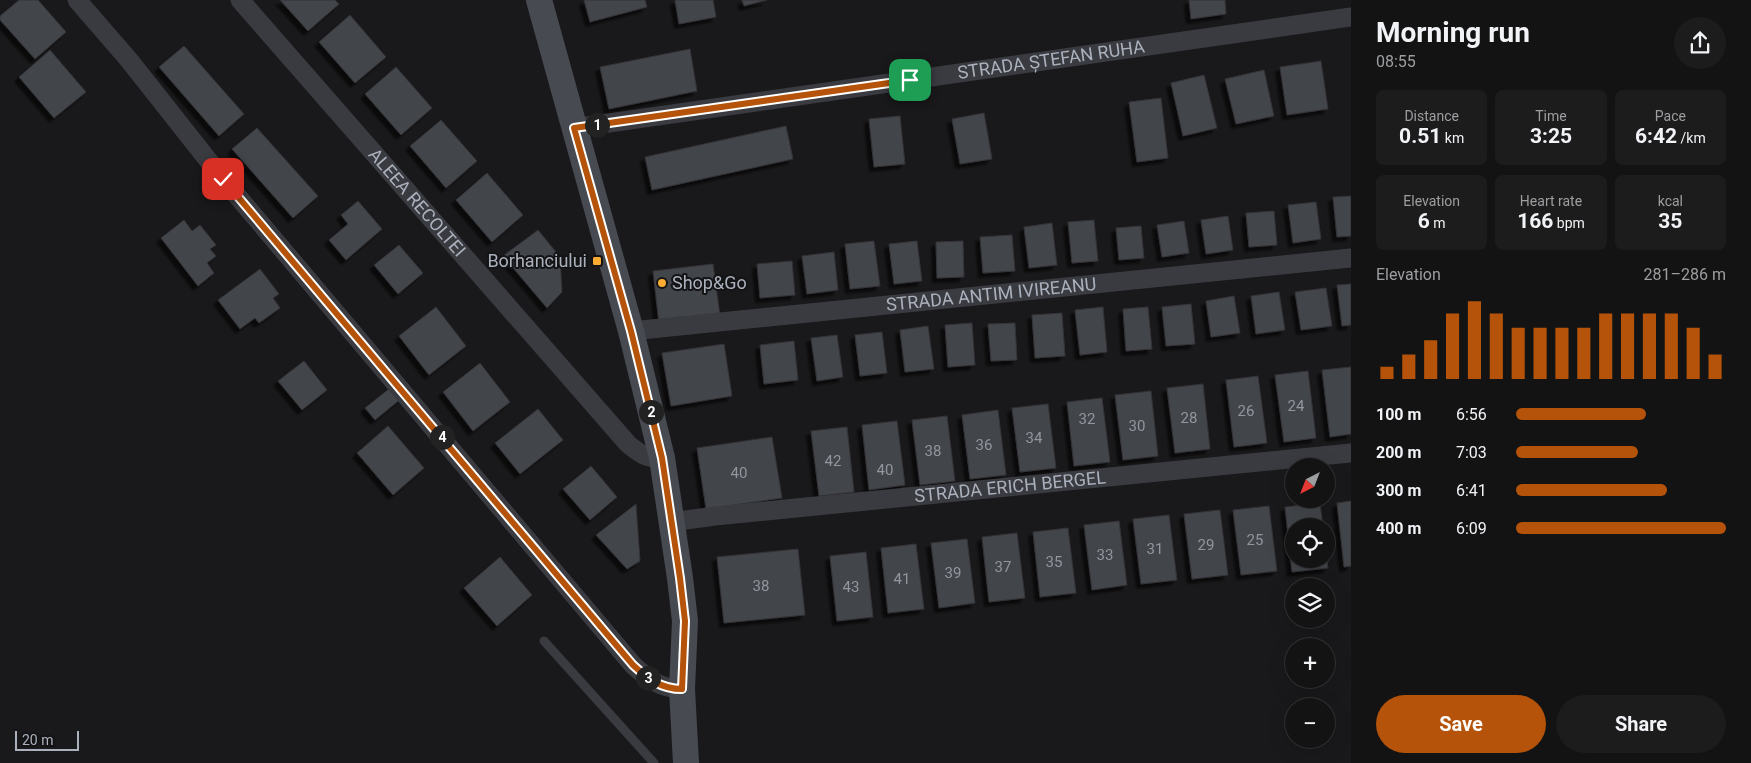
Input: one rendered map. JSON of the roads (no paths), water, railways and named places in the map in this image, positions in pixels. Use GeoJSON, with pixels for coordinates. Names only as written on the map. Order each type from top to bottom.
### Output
{"type":"FeatureCollection","features":[{"type":"Feature","properties":{"kind":"main road"},"geometry":{"type":"LineString","coordinates":[[539,0],[631,331],[662,458],[685,621],[682,689],[686,763]]}},
{"type":"Feature","properties":{"kind":"street"},"geometry":{"type":"LineString","coordinates":[[78,0],[223,179],[633,665],[658,685],[671,689],[682,689]]}},
{"type":"Feature","properties":{"kind":"street","name":"ALEEA RECOLTEI"},"geometry":{"type":"LineString","coordinates":[[240,0],[628,444],[641,455],[651,459],[662,458]]}},
{"type":"Feature","properties":{"kind":"street","name":"STRADA ȘTEFAN RUHA"},"geometry":{"type":"LineString","coordinates":[[574,128],[1351,16]]}},
{"type":"Feature","properties":{"kind":"street","name":"STRADA ANTIM IVIREANU"},"geometry":{"type":"LineString","coordinates":[[631,331],[1351,258]]}},
{"type":"Feature","properties":{"kind":"street","name":"STRADA ERICH BERGEL"},"geometry":{"type":"LineString","coordinates":[[671,522],[715,516],[1351,453]]}},
{"type":"Feature","properties":{"kind":"lane"},"geometry":{"type":"LineString","coordinates":[[544,641],[654,763]]}},
{"type":"Feature","properties":{"kind":"place","name":"Borhanciului"},"geometry":{"type":"Point","coordinates":[597,261]}},
{"type":"Feature","properties":{"kind":"place","name":"Shop&Go"},"geometry":{"type":"Point","coordinates":[662,283]}}]}
